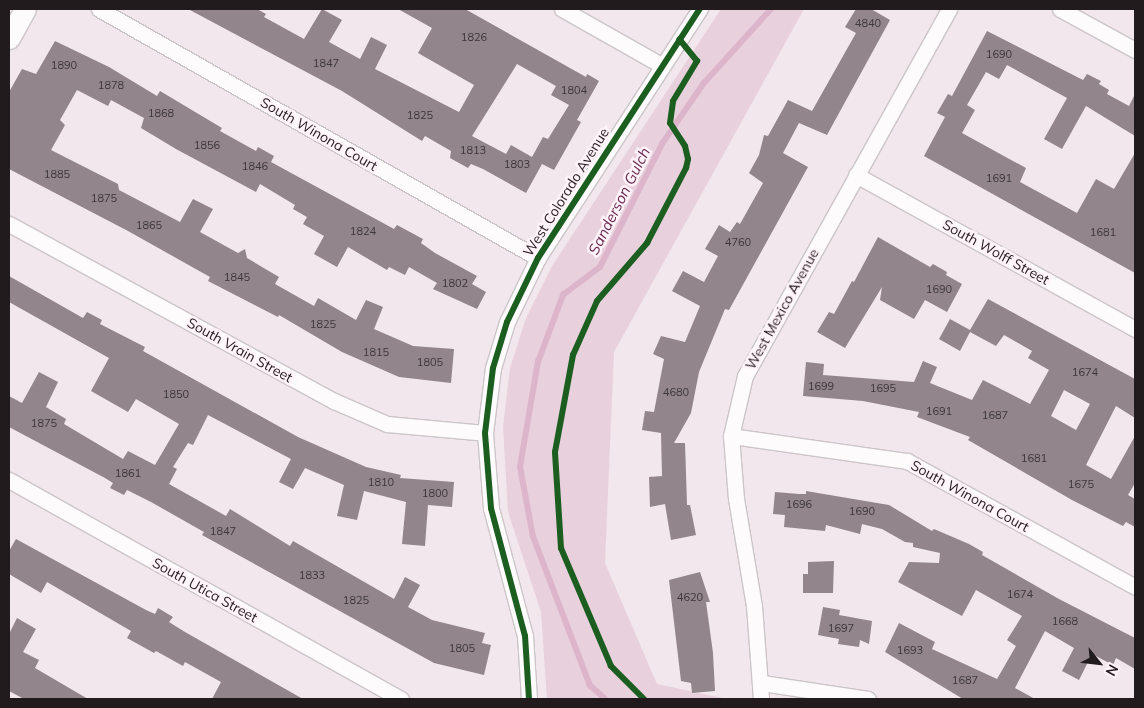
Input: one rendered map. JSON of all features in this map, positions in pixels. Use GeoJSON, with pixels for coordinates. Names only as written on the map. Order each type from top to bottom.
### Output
{"type":"FeatureCollection","features":[{"type":"Feature","properties":{"kind":"main road"},"geometry":{"type":"LineString","coordinates":[[9,38],[25,9]]}},
{"type":"Feature","properties":{"kind":"street","name":"South Winona Court"},"geometry":{"type":"LineString","coordinates":[[99,9],[538,258]]}},
{"type":"Feature","properties":{"kind":"street"},"geometry":{"type":"LineString","coordinates":[[562,9],[661,65]]}},
{"type":"Feature","properties":{"kind":"street","name":"West Colorado Avenue"},"geometry":{"type":"LineString","coordinates":[[529,699],[525,636],[491,508],[485,433],[493,368],[507,322],[538,258],[661,65],[700,9]]}},
{"type":"Feature","properties":{"kind":"street","name":"West Mexico Avenue"},"geometry":{"type":"LineString","coordinates":[[762,699],[754,606],[736,499],[732,436],[745,376],[949,9]]}},
{"type":"Feature","properties":{"kind":"street"},"geometry":{"type":"LineString","coordinates":[[1060,9],[1135,50]]}},
{"type":"Feature","properties":{"kind":"street","name":"South Wolff Street"},"geometry":{"type":"LineString","coordinates":[[856,175],[1135,329]]}},
{"type":"Feature","properties":{"kind":"street","name":"South Vrain Street"},"geometry":{"type":"LineString","coordinates":[[9,224],[334,401],[387,424],[485,433]]}},
{"type":"Feature","properties":{"kind":"street","name":"South Winona Court"},"geometry":{"type":"LineString","coordinates":[[732,436],[907,461],[1135,587]]}},
{"type":"Feature","properties":{"kind":"street","name":"South Utica Street"},"geometry":{"type":"LineString","coordinates":[[9,480],[400,699]]}},
{"type":"Feature","properties":{"kind":"street"},"geometry":{"type":"LineString","coordinates":[[762,682],[868,699]]}},
{"type":"Feature","properties":{"kind":"shaded area"},"geometry":{"type":"Polygon","coordinates":[[[721,9],[804,9],[614,352],[605,563],[657,684],[727,699],[547,699],[541,612],[508,512],[503,427],[510,368],[526,318],[552,266],[721,9]]]}},
{"type":"Feature","properties":{"kind":"building"},"geometry":{"type":"Polygon","coordinates":[[[188,9],[257,9],[266,14],[264,17],[304,39],[322,9],[342,20],[329,42],[360,59],[371,37],[387,45],[375,69],[459,112],[474,85],[418,53],[432,28],[398,9],[465,9],[586,77],[587,74],[599,81],[577,120],[581,122],[554,170],[542,164],[526,193],[483,169],[471,164],[468,168],[450,158],[451,151],[425,136],[422,141],[342,91],[188,9]],[[517,64],[472,136],[506,154],[511,145],[532,157],[543,137],[548,139],[569,105],[551,95],[556,86],[517,64]]]}},
{"type":"Feature","properties":{"kind":"building"},"geometry":{"type":"Polygon","coordinates":[[[856,9],[871,9],[890,20],[827,135],[799,123],[783,153],[808,167],[729,310],[725,309],[699,372],[691,413],[674,443],[685,443],[687,505],[690,505],[696,535],[671,540],[665,504],[650,507],[649,477],[662,476],[661,433],[642,430],[645,411],[654,412],[664,359],[653,354],[661,336],[685,342],[700,306],[672,291],[683,271],[704,282],[718,256],[705,249],[719,225],[730,232],[737,222],[740,224],[763,183],[749,173],[759,155],[764,135],[768,136],[788,100],[812,111],[856,33],[845,27],[856,9]]]}},
{"type":"Feature","properties":{"kind":"building"},"geometry":{"type":"Polygon","coordinates":[[[987,31],[1083,80],[1087,74],[1101,81],[1099,84],[1109,90],[1107,94],[1129,106],[1135,94],[1135,136],[1086,106],[1062,149],[1044,139],[1067,98],[1007,65],[999,79],[986,72],[967,105],[975,110],[962,133],[1026,168],[1020,182],[1077,213],[1096,179],[1114,189],[1135,153],[1135,273],[924,156],[945,117],[937,113],[948,94],[952,96],[987,31]]]}},
{"type":"Feature","properties":{"kind":"building"},"geometry":{"type":"Polygon","coordinates":[[[55,41],[109,67],[157,96],[160,91],[222,128],[220,131],[256,151],[258,147],[274,156],[271,162],[394,229],[397,225],[423,239],[421,243],[435,253],[477,276],[472,284],[486,292],[477,309],[433,289],[437,283],[409,267],[405,275],[389,267],[387,270],[348,247],[337,267],[314,254],[324,236],[303,224],[307,217],[293,209],[295,205],[260,184],[256,192],[176,149],[141,128],[144,118],[111,100],[108,106],[77,90],[60,120],[65,125],[51,150],[118,184],[119,190],[180,222],[193,199],[213,209],[200,232],[238,253],[245,249],[247,258],[279,277],[275,284],[314,306],[318,298],[356,320],[366,300],[383,307],[374,329],[413,346],[454,349],[451,383],[399,377],[342,352],[279,315],[278,317],[208,281],[210,277],[128,231],[9,169],[9,92],[22,69],[36,74],[55,41]]]}},
{"type":"Feature","properties":{"kind":"building"},"geometry":{"type":"Polygon","coordinates":[[[878,237],[930,267],[933,264],[947,272],[946,275],[962,284],[947,312],[925,300],[914,319],[880,300],[882,287],[845,348],[817,332],[829,312],[834,314],[878,237]]]}},
{"type":"Feature","properties":{"kind":"building"},"geometry":{"type":"Polygon","coordinates":[[[9,276],[83,318],[87,312],[102,320],[100,324],[145,347],[143,351],[298,437],[366,467],[401,475],[400,478],[454,482],[452,507],[428,505],[425,546],[402,544],[406,502],[364,491],[357,520],[337,516],[344,485],[305,468],[293,489],[279,482],[291,459],[208,415],[193,445],[188,443],[173,467],[177,469],[169,484],[226,516],[230,509],[290,546],[293,541],[394,599],[405,577],[420,585],[408,607],[432,620],[485,633],[482,643],[491,645],[484,675],[434,663],[202,535],[204,532],[151,502],[127,490],[124,495],[110,488],[113,483],[105,478],[9,427],[9,396],[22,403],[39,372],[58,382],[46,407],[66,419],[64,424],[123,459],[128,451],[155,465],[179,424],[136,399],[128,412],[91,391],[109,358],[9,302],[9,276]]]}},
{"type":"Feature","properties":{"kind":"building"},"geometry":{"type":"Polygon","coordinates":[[[988,299],[1135,379],[1135,418],[1116,406],[1086,465],[1111,479],[1135,436],[1135,483],[1128,495],[1135,499],[1135,527],[1126,522],[1123,526],[1072,500],[968,440],[970,437],[917,417],[919,412],[863,401],[803,396],[806,362],[824,364],[823,375],[914,382],[923,361],[937,367],[930,383],[972,400],[983,380],[1030,404],[1049,370],[1028,358],[1032,351],[1004,335],[996,346],[970,332],[960,351],[939,339],[950,319],[970,330],[988,299]],[[1064,390],[1051,416],[1076,430],[1090,404],[1064,390]]]}},
{"type":"Feature","properties":{"kind":"building"},"geometry":{"type":"Polygon","coordinates":[[[806,491],[889,505],[932,531],[934,529],[969,544],[983,552],[982,555],[1059,599],[1135,638],[1135,669],[1116,658],[1113,665],[1092,654],[1079,680],[1062,671],[1074,648],[1045,631],[1015,688],[1035,699],[963,699],[885,652],[899,623],[935,642],[932,649],[997,679],[1016,646],[1007,640],[1022,616],[976,590],[962,616],[898,582],[909,562],[939,563],[940,553],[913,547],[913,543],[905,542],[882,529],[862,524],[860,534],[826,525],[825,531],[784,527],[785,515],[773,514],[775,492],[806,494],[806,491]]]}},
{"type":"Feature","properties":{"kind":"building"},"geometry":{"type":"Polygon","coordinates":[[[16,539],[146,610],[155,614],[158,608],[173,617],[169,622],[303,699],[212,699],[221,682],[185,662],[183,666],[127,638],[131,631],[47,582],[41,593],[9,574],[9,551],[16,539]]]}},
{"type":"Feature","properties":{"kind":"building"},"geometry":{"type":"Polygon","coordinates":[[[834,561],[833,593],[803,593],[803,574],[808,574],[808,562],[834,561]]]}},
{"type":"Feature","properties":{"kind":"building"},"geometry":{"type":"Polygon","coordinates":[[[700,572],[710,602],[706,602],[713,653],[715,691],[692,693],[691,683],[681,681],[669,580],[700,572]]]}},
{"type":"Feature","properties":{"kind":"building"},"geometry":{"type":"Polygon","coordinates":[[[823,607],[840,610],[839,615],[872,621],[869,644],[860,640],[859,647],[838,644],[839,639],[818,635],[823,607]]]}},
{"type":"Feature","properties":{"kind":"building"},"geometry":{"type":"Polygon","coordinates":[[[17,618],[36,629],[23,652],[39,660],[35,668],[88,699],[24,699],[9,691],[9,634],[17,618]]]}},
{"type":"Feature","properties":{"kind":"waterway","name":"Sanderson Gulch"},"geometry":{"type":"LineString","coordinates":[[605,699],[590,686],[533,537],[520,467],[538,362],[563,295],[600,267],[662,144],[704,83],[771,9]]}},
{"type":"Feature","properties":{"kind":"cycle path"},"geometry":{"type":"LineString","coordinates":[[529,699],[525,636],[491,508],[485,433],[493,368],[507,322],[538,258],[700,9]]}},
{"type":"Feature","properties":{"kind":"cycle path"},"geometry":{"type":"LineString","coordinates":[[644,699],[611,666],[561,548],[555,452],[573,355],[597,301],[647,243],[686,168],[688,159],[685,146],[670,123],[673,101],[697,61],[679,39]]}}]}
